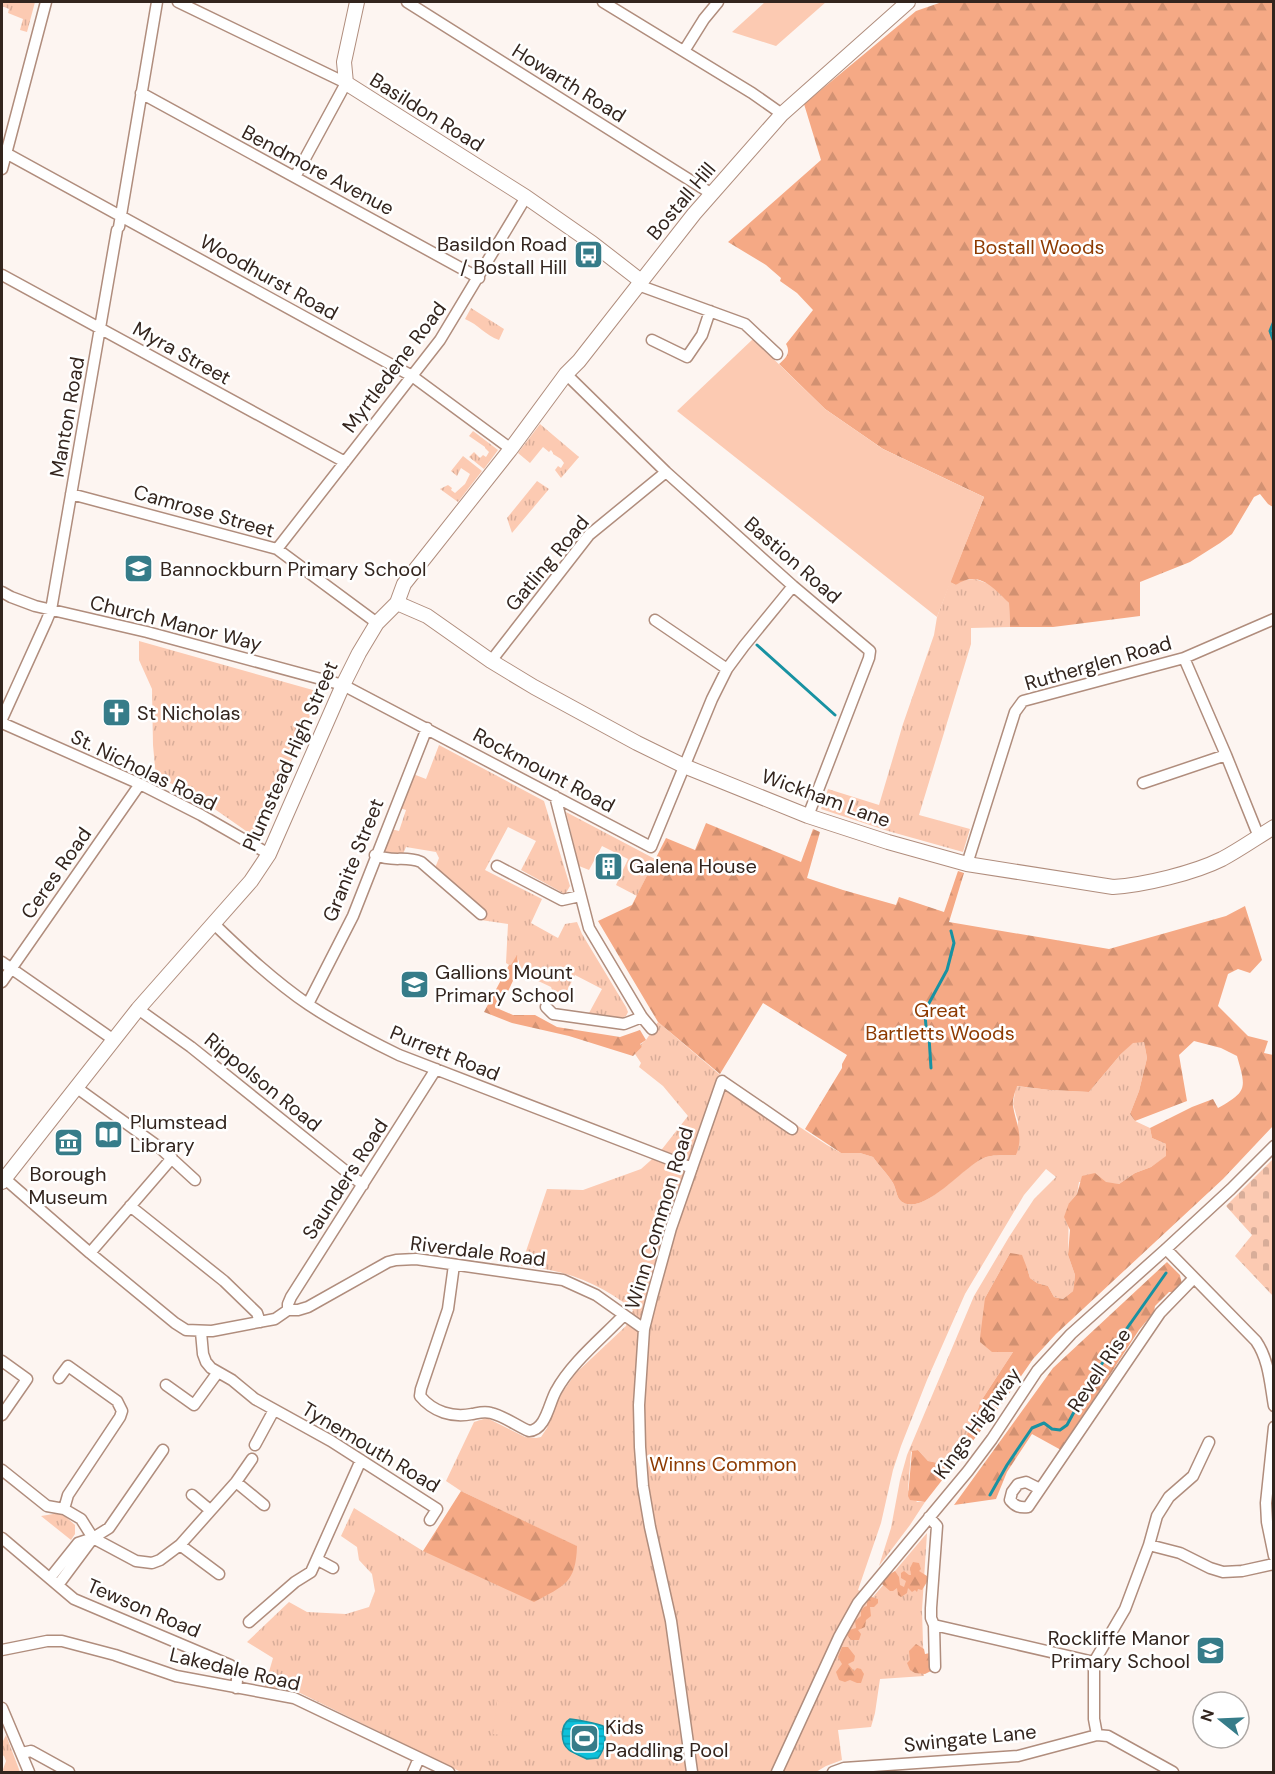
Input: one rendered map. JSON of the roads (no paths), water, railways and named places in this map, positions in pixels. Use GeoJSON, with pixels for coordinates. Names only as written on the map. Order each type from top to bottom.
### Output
{"type":"FeatureCollection","features":[{"type":"Feature","properties":{"kind":"main road"},"geometry":{"type":"LineString","coordinates":[[346,83],[344,62],[357,2]]}},
{"type":"Feature","properties":{"kind":"main road","name":"Bostall Hill"},"geometry":{"type":"LineString","coordinates":[[510,449],[566,374],[694,214],[782,114],[908,2]]}},
{"type":"Feature","properties":{"kind":"main road","name":"Basildon Road"},"geometry":{"type":"LineString","coordinates":[[346,83],[526,197],[592,243],[639,283]]}},
{"type":"Feature","properties":{"kind":"main road","name":"Plumstead High Street"},"geometry":{"type":"LineString","coordinates":[[3,1180],[138,1010],[251,880],[269,854],[343,685],[377,623],[397,603],[404,584],[510,449]]}},
{"type":"Feature","properties":{"kind":"main road","name":"Wickham Lane"},"geometry":{"type":"LineString","coordinates":[[397,603],[427,616],[491,661],[534,687],[684,766],[808,816],[967,864],[1113,887],[1128,886],[1172,876],[1221,860],[1274,827]]}},
{"type":"Feature","properties":{"kind":"street"},"geometry":{"type":"LineString","coordinates":[[2,169],[4,152],[46,2]]}},
{"type":"Feature","properties":{"kind":"street","name":"Manton Road"},"geometry":{"type":"LineString","coordinates":[[2,721],[51,610],[157,2]]}},
{"type":"Feature","properties":{"kind":"street","name":"Basildon Road"},"geometry":{"type":"LineString","coordinates":[[178,2],[346,83]]}},
{"type":"Feature","properties":{"kind":"street","name":"Howarth Road"},"geometry":{"type":"LineString","coordinates":[[407,2],[712,194]]}},
{"type":"Feature","properties":{"kind":"street"},"geometry":{"type":"LineString","coordinates":[[603,2],[752,93],[782,114]]}},
{"type":"Feature","properties":{"kind":"street"},"geometry":{"type":"LineString","coordinates":[[684,51],[704,18],[718,2]]}},
{"type":"Feature","properties":{"kind":"street"},"geometry":{"type":"LineString","coordinates":[[295,177],[346,83]]}},
{"type":"Feature","properties":{"kind":"street","name":"Bendmore Avenue"},"geometry":{"type":"LineString","coordinates":[[141,93],[478,278]]}},
{"type":"Feature","properties":{"kind":"street","name":"Woodhurst Road"},"geometry":{"type":"LineString","coordinates":[[4,152],[119,224],[412,376],[510,449]]}},
{"type":"Feature","properties":{"kind":"street","name":"Myrtledene Road"},"geometry":{"type":"LineString","coordinates":[[277,549],[448,328],[526,197]]}},
{"type":"Feature","properties":{"kind":"street","name":"Myra Street"},"geometry":{"type":"LineString","coordinates":[[2,275],[345,462]]}},
{"type":"Feature","properties":{"kind":"street"},"geometry":{"type":"LineString","coordinates":[[639,283],[745,324],[777,354]]}},
{"type":"Feature","properties":{"kind":"street"},"geometry":{"type":"LineString","coordinates":[[652,340],[687,357],[702,335],[710,311]]}},
{"type":"Feature","properties":{"kind":"street","name":"Bastion Road"},"geometry":{"type":"LineString","coordinates":[[566,374],[666,472],[793,586],[870,651],[870,658],[808,816]]}},
{"type":"Feature","properties":{"kind":"street","name":"Gatling Road"},"geometry":{"type":"LineString","coordinates":[[491,661],[589,535],[666,472]]}},
{"type":"Feature","properties":{"kind":"street","name":"Camrose Street"},"geometry":{"type":"LineString","coordinates":[[71,494],[277,549],[377,623]]}},
{"type":"Feature","properties":{"kind":"street"},"geometry":{"type":"LineString","coordinates":[[684,766],[712,699],[728,669],[793,586]]}},
{"type":"Feature","properties":{"kind":"street","name":"Church Manor Way"},"geometry":{"type":"LineString","coordinates":[[2,592],[23,602],[51,610],[147,632],[343,685]]}},
{"type":"Feature","properties":{"kind":"street"},"geometry":{"type":"LineString","coordinates":[[655,620],[728,669]]}},
{"type":"Feature","properties":{"kind":"street","name":"Rutherglen Road"},"geometry":{"type":"LineString","coordinates":[[967,864],[1019,705],[1027,699],[1184,658],[1274,620]]}},
{"type":"Feature","properties":{"kind":"street"},"geometry":{"type":"LineString","coordinates":[[1184,658],[1259,837]]}},
{"type":"Feature","properties":{"kind":"street","name":"Rockmount Road"},"geometry":{"type":"LineString","coordinates":[[343,685],[651,847],[684,766]]}},
{"type":"Feature","properties":{"kind":"street","name":"St. Nicholas Road"},"geometry":{"type":"LineString","coordinates":[[2,721],[140,784],[201,815],[269,854]]}},
{"type":"Feature","properties":{"kind":"street","name":"Granite Street"},"geometry":{"type":"LineString","coordinates":[[308,1004],[353,916],[426,728]]}},
{"type":"Feature","properties":{"kind":"street"},"geometry":{"type":"LineString","coordinates":[[1143,783],[1226,755]]}},
{"type":"Feature","properties":{"kind":"street","name":"Ceres Road"},"geometry":{"type":"LineString","coordinates":[[2,982],[6,965],[140,784]]}},
{"type":"Feature","properties":{"kind":"street"},"geometry":{"type":"LineString","coordinates":[[555,796],[589,928],[642,1017],[652,1029]]}},
{"type":"Feature","properties":{"kind":"street"},"geometry":{"type":"LineString","coordinates":[[375,855],[387,860],[412,859],[421,862],[480,914]]}},
{"type":"Feature","properties":{"kind":"street"},"geometry":{"type":"LineString","coordinates":[[497,866],[562,900],[580,896]]}},
{"type":"Feature","properties":{"kind":"street","name":"Purrett Road"},"geometry":{"type":"LineString","coordinates":[[213,923],[264,970],[308,1004],[376,1045],[692,1168]]}},
{"type":"Feature","properties":{"kind":"street"},"geometry":{"type":"LineString","coordinates":[[6,965],[114,1040]]}},
{"type":"Feature","properties":{"kind":"street"},"geometry":{"type":"LineString","coordinates":[[546,1007],[553,1014],[624,1024],[642,1017]]}},
{"type":"Feature","properties":{"kind":"street","name":"Rippolson Road"},"geometry":{"type":"LineString","coordinates":[[138,1010],[191,1047],[363,1185]]}},
{"type":"Feature","properties":{"kind":"street","name":"Saunders Road"},"geometry":{"type":"LineString","coordinates":[[288,1310],[291,1297],[436,1069]]}},
{"type":"Feature","properties":{"kind":"street","name":"Winn Common Road"},"geometry":{"type":"LineString","coordinates":[[692,1773],[670,1621],[643,1486],[639,1405],[644,1329],[662,1259],[722,1081],[792,1129]]}},
{"type":"Feature","properties":{"kind":"street"},"geometry":{"type":"LineString","coordinates":[[77,1088],[172,1158],[195,1180]]}},
{"type":"Feature","properties":{"kind":"street","name":"Kings Highway"},"geometry":{"type":"LineString","coordinates":[[777,1773],[858,1603],[968,1471],[1047,1359],[1071,1334],[1166,1250],[1274,1146]]}},
{"type":"Feature","properties":{"kind":"street"},"geometry":{"type":"LineString","coordinates":[[90,1254],[172,1158]]}},
{"type":"Feature","properties":{"kind":"street"},"geometry":{"type":"LineString","coordinates":[[3,1180],[181,1327],[201,1332]]}},
{"type":"Feature","properties":{"kind":"street"},"geometry":{"type":"LineString","coordinates":[[130,1206],[224,1281],[257,1313],[260,1322]]}},
{"type":"Feature","properties":{"kind":"street"},"geometry":{"type":"LineString","coordinates":[[1166,1250],[1250,1334],[1264,1352],[1274,1406]]}},
{"type":"Feature","properties":{"kind":"street","name":"Riverdale Road"},"geometry":{"type":"LineString","coordinates":[[201,1332],[275,1319],[288,1310],[308,1307],[388,1262],[416,1259],[562,1280],[596,1295],[644,1329]]}},
{"type":"Feature","properties":{"kind":"street"},"geometry":{"type":"LineString","coordinates":[[453,1265],[448,1309],[420,1396],[429,1405],[442,1412],[462,1416],[490,1412],[529,1431],[535,1431],[541,1426],[554,1395],[566,1376],[624,1315]]}},
{"type":"Feature","properties":{"kind":"street","name":"Revell Rise"},"geometry":{"type":"LineString","coordinates":[[1040,1489],[1160,1313],[1194,1278]]}},
{"type":"Feature","properties":{"kind":"street","name":"Tynemouth Road"},"geometry":{"type":"LineString","coordinates":[[201,1332],[201,1343],[206,1362],[211,1368],[232,1380],[255,1399],[361,1460],[397,1477],[437,1509],[430,1520]]}},
{"type":"Feature","properties":{"kind":"street"},"geometry":{"type":"LineString","coordinates":[[2,1361],[27,1379],[2,1415]]}},
{"type":"Feature","properties":{"kind":"street"},"geometry":{"type":"LineString","coordinates":[[59,1378],[68,1366],[117,1401],[122,1411],[68,1495],[64,1509]]}},
{"type":"Feature","properties":{"kind":"street"},"geometry":{"type":"LineString","coordinates":[[166,1385],[194,1405],[218,1372]]}},
{"type":"Feature","properties":{"kind":"street","name":"Tynemouth Road"},"geometry":{"type":"LineString","coordinates":[[255,1445],[274,1410]]}},
{"type":"Feature","properties":{"kind":"street"},"geometry":{"type":"LineString","coordinates":[[1274,1427],[1266,1503],[1267,1522],[1274,1556]]}},
{"type":"Feature","properties":{"kind":"street"},"geometry":{"type":"LineString","coordinates":[[1173,1773],[1108,1736],[1097,1735],[1094,1719],[1094,1662],[1125,1609],[1149,1545],[1157,1516],[1169,1497],[1193,1476],[1209,1442]]}},
{"type":"Feature","properties":{"kind":"street"},"geometry":{"type":"LineString","coordinates":[[54,1582],[78,1543],[93,1538],[109,1528],[163,1450]]}},
{"type":"Feature","properties":{"kind":"street"},"geometry":{"type":"LineString","coordinates":[[2,1470],[47,1506],[64,1509],[81,1519],[93,1538],[144,1563],[160,1560],[180,1545],[236,1482],[252,1459]]}},
{"type":"Feature","properties":{"kind":"street"},"geometry":{"type":"LineString","coordinates":[[249,1622],[295,1582],[311,1572],[361,1460]]}},
{"type":"Feature","properties":{"kind":"street"},"geometry":{"type":"LineString","coordinates":[[236,1482],[264,1505]]}},
{"type":"Feature","properties":{"kind":"street"},"geometry":{"type":"LineString","coordinates":[[192,1495],[210,1510]]}},
{"type":"Feature","properties":{"kind":"street"},"geometry":{"type":"LineString","coordinates":[[929,1517],[937,1526],[931,1608],[934,1625],[935,1667]]}},
{"type":"Feature","properties":{"kind":"street","name":"Tewson Road"},"geometry":{"type":"LineString","coordinates":[[2,1538],[75,1599],[230,1665],[238,1678],[236,1688]]}},
{"type":"Feature","properties":{"kind":"street"},"geometry":{"type":"LineString","coordinates":[[180,1545],[219,1574]]}},
{"type":"Feature","properties":{"kind":"street"},"geometry":{"type":"LineString","coordinates":[[1149,1545],[1180,1553],[1223,1572],[1274,1563]]}},
{"type":"Feature","properties":{"kind":"street"},"geometry":{"type":"LineString","coordinates":[[318,1560],[333,1568]]}},
{"type":"Feature","properties":{"kind":"street"},"geometry":{"type":"LineString","coordinates":[[934,1625],[1094,1662]]}},
{"type":"Feature","properties":{"kind":"street","name":"Lakedale Road"},"geometry":{"type":"LineString","coordinates":[[2,1650],[46,1641],[62,1641],[115,1655],[176,1676],[294,1698],[449,1773]]}},
{"type":"Feature","properties":{"kind":"street"},"geometry":{"type":"LineString","coordinates":[[2,1708],[29,1773]]}},
{"type":"Feature","properties":{"kind":"street","name":"Swingate Lane"},"geometry":{"type":"LineString","coordinates":[[833,1773],[844,1768],[1018,1756],[1097,1735]]}},
{"type":"Feature","properties":{"kind":"street"},"geometry":{"type":"LineString","coordinates":[[22,1753],[32,1751],[69,1773]]}},
{"type":"Feature","properties":{"kind":"street"},"geometry":{"type":"LineString","coordinates":[[413,1773],[419,1758]]}},
{"type":"Feature","properties":{"kind":"street"},"geometry":{"type":"LineString","coordinates":[[964,1760],[966,1773]]}},
{"type":"Feature","properties":{"kind":"water","name":"Kids Paddling Pool"},"geometry":{"type":"Polygon","coordinates":[[[570,1719],[603,1726],[605,1743],[598,1758],[587,1759],[566,1747],[563,1730],[564,1725],[570,1719]]]}},
{"type":"Feature","properties":{"kind":"waterway"},"geometry":{"type":"LineString","coordinates":[[1274,321],[1270,331],[1274,342]]}},
{"type":"Feature","properties":{"kind":"waterway"},"geometry":{"type":"LineString","coordinates":[[757,645],[835,715]]}},
{"type":"Feature","properties":{"kind":"waterway"},"geometry":{"type":"LineString","coordinates":[[931,1068],[925,1015],[947,970],[954,943],[951,931]]}},
{"type":"Feature","properties":{"kind":"waterway"},"geometry":{"type":"LineString","coordinates":[[990,1495],[1032,1428],[1044,1423],[1052,1429],[1060,1430],[1067,1425],[1094,1375],[1166,1273]]}},
{"type":"Feature","properties":{"kind":"place","name":"Basildon Road / Bostall Hill"},"geometry":{"type":"Point","coordinates":[588,255]}},
{"type":"Feature","properties":{"kind":"place","name":"Bannockburn Primary School"},"geometry":{"type":"Point","coordinates":[139,569]}},
{"type":"Feature","properties":{"kind":"place","name":"St Nicholas"},"geometry":{"type":"Point","coordinates":[116,713]}},
{"type":"Feature","properties":{"kind":"place","name":"Galena House"},"geometry":{"type":"Point","coordinates":[608,866]}},
{"type":"Feature","properties":{"kind":"place","name":"Gallions Mount Primary School"},"geometry":{"type":"Point","coordinates":[414,984]}},
{"type":"Feature","properties":{"kind":"place","name":"Plumstead Library"},"geometry":{"type":"Point","coordinates":[109,1134]}},
{"type":"Feature","properties":{"kind":"place","name":"Borough Museum"},"geometry":{"type":"Point","coordinates":[68,1143]}},
{"type":"Feature","properties":{"kind":"place","name":"Rockliffe Manor Primary School"},"geometry":{"type":"Point","coordinates":[1211,1650]}},
{"type":"Feature","properties":{"kind":"place","name":"Kids Paddling Pool"},"geometry":{"type":"Point","coordinates":[584,1739]}},
{"type":"Feature","properties":{"kind":"park label","name":"Bostall Woods"},"geometry":{"type":"Point","coordinates":[1039,247]}},
{"type":"Feature","properties":{"kind":"park label","name":"Great Bartletts Woods"},"geometry":{"type":"Point","coordinates":[940,1022]}},
{"type":"Feature","properties":{"kind":"park label","name":"Winns Common"},"geometry":{"type":"Point","coordinates":[723,1464]}}]}
